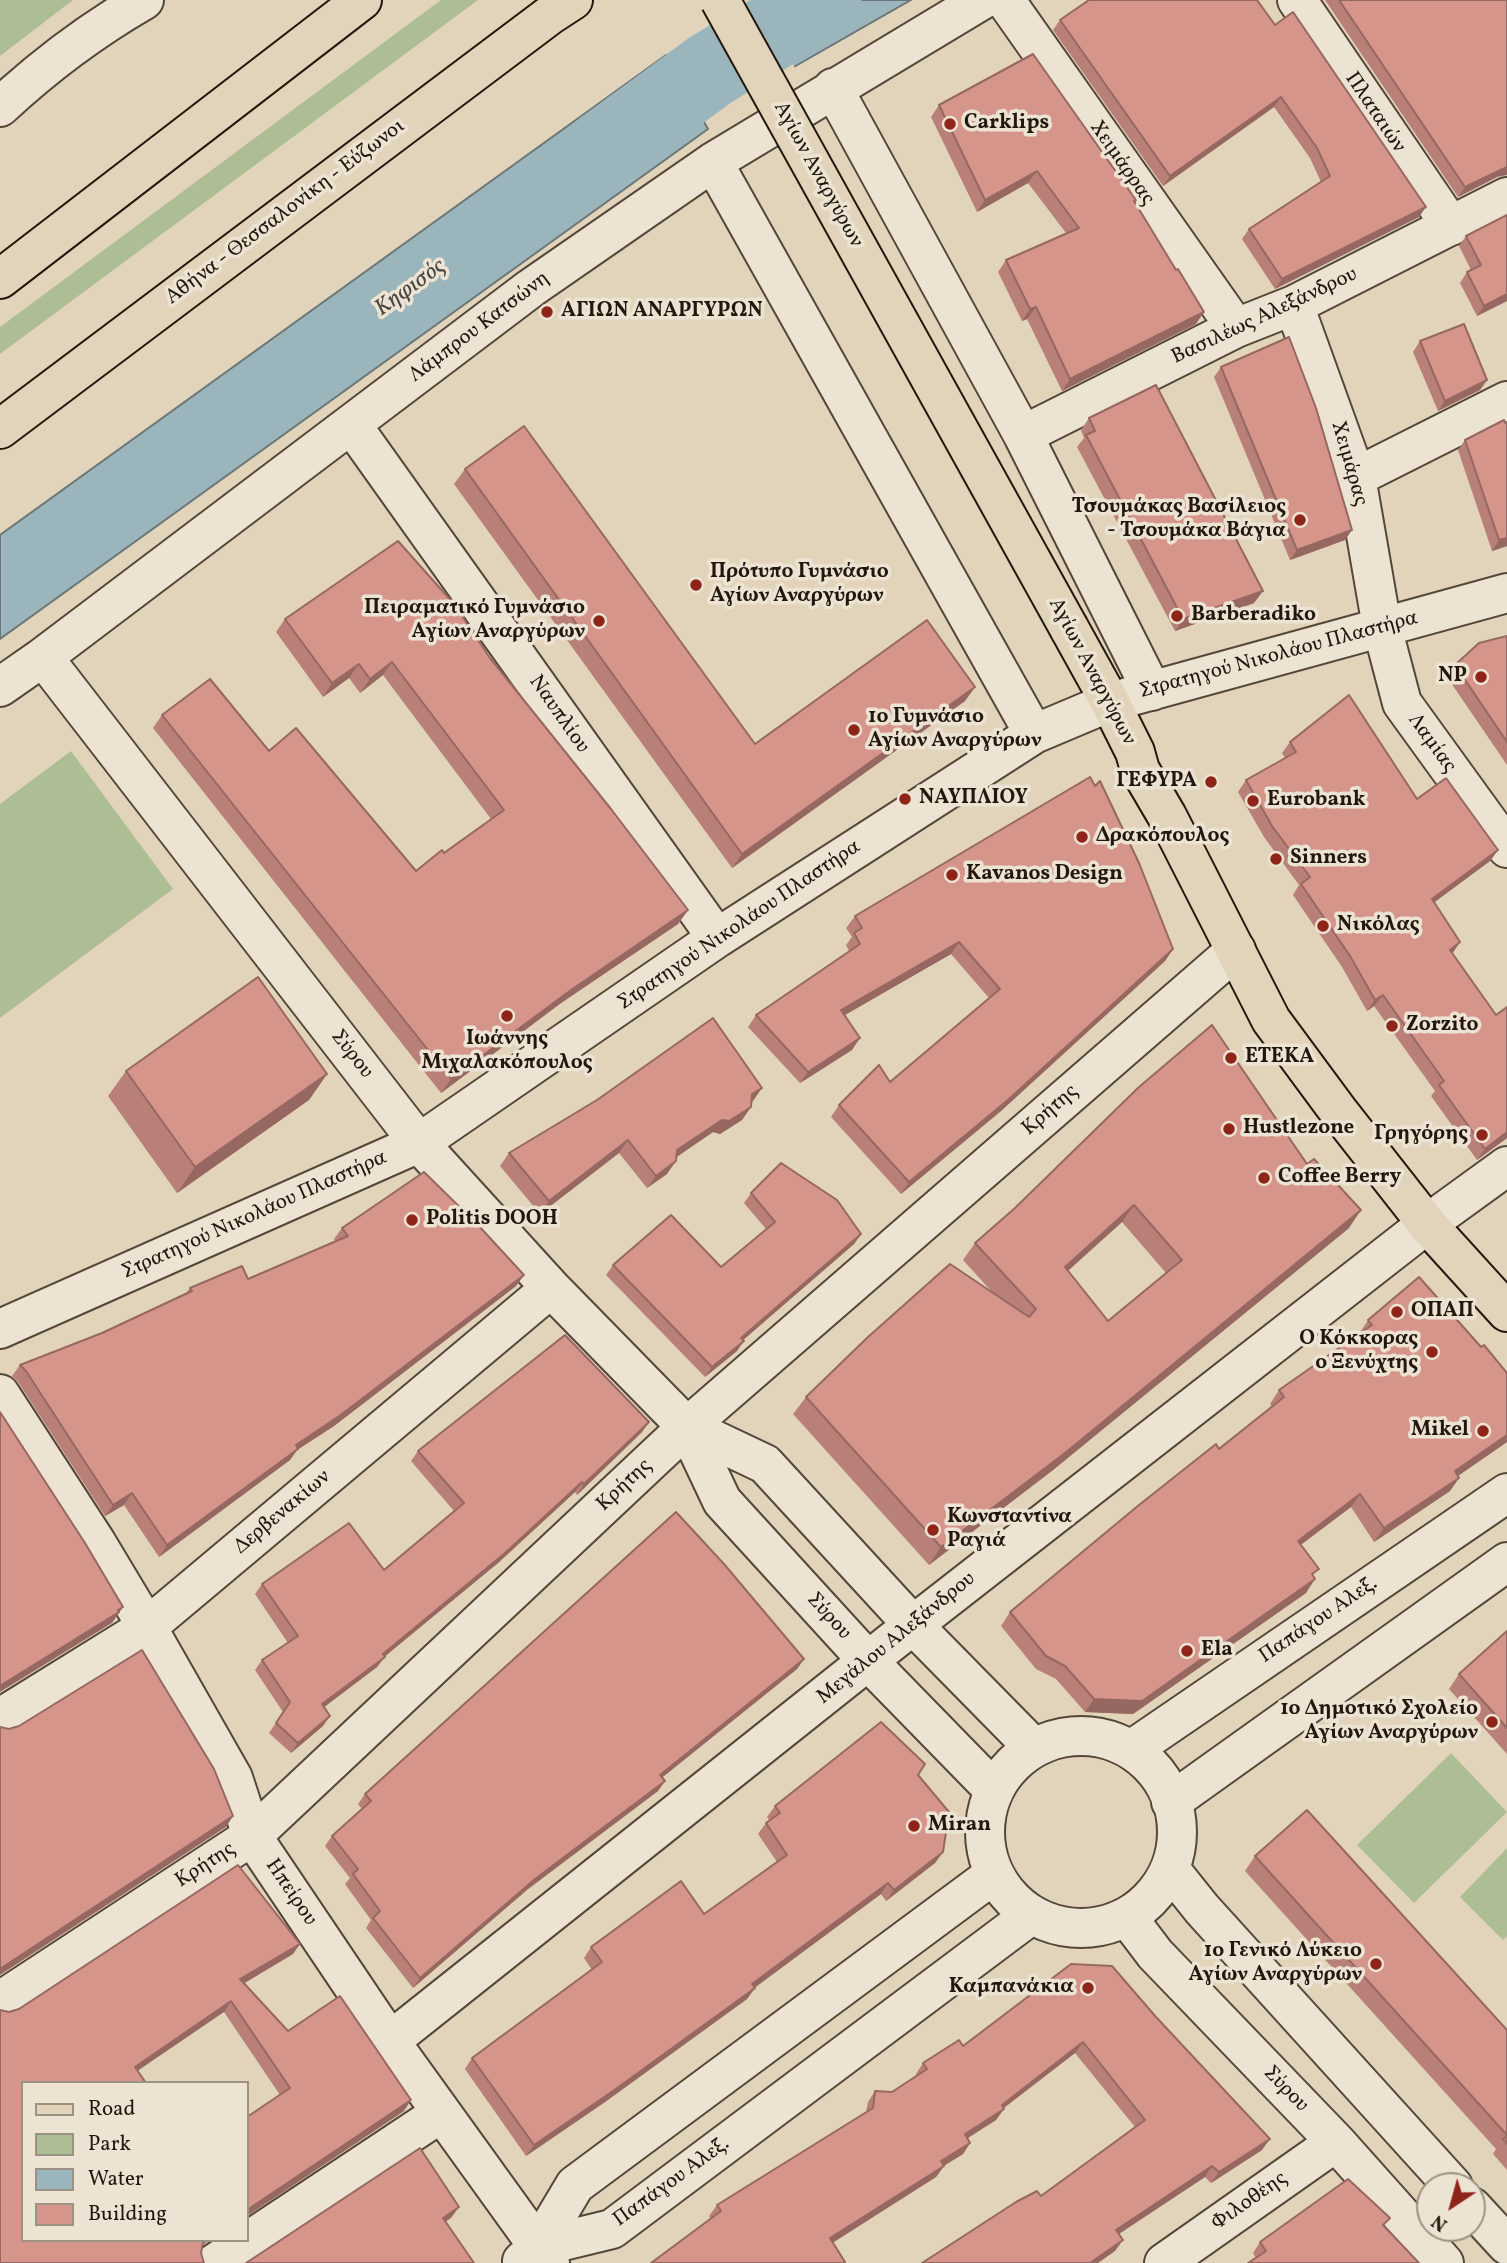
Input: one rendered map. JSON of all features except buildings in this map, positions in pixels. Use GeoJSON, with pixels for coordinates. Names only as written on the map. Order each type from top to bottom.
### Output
{"type":"FeatureCollection","features":[{"type":"Feature","properties":{"kind":"main road"},"geometry":{"type":"LineString","coordinates":[[0,279],[362,0]]}},
{"type":"Feature","properties":{"kind":"main road","name":"Αθήνα - Θεσσαλονίκη - Εύζωνοι"},"geometry":{"type":"LineString","coordinates":[[0,429],[573,0]]}},
{"type":"Feature","properties":{"kind":"main road","name":"Αγίων Αναργύρων"},"geometry":{"type":"LineString","coordinates":[[720,0],[1110,702],[1135,752],[1140,770],[1167,816],[1271,1020],[1427,1224],[1507,1312]]}},
{"type":"Feature","properties":{"kind":"street"},"geometry":{"type":"LineString","coordinates":[[0,107],[30,79],[105,23],[144,0]]}},
{"type":"Feature","properties":{"kind":"street","name":"Λάμπρου Κατσώνη"},"geometry":{"type":"LineString","coordinates":[[0,687],[531,288],[713,162],[982,0]]}},
{"type":"Feature","properties":{"kind":"street","name":"Χειμάρρας"},"geometry":{"type":"LineString","coordinates":[[1005,0],[1236,328]]}},
{"type":"Feature","properties":{"kind":"street","name":"Πλαταιών"},"geometry":{"type":"LineString","coordinates":[[1297,0],[1451,226]]}},
{"type":"Feature","properties":{"kind":"street"},"geometry":{"type":"LineString","coordinates":[[833,88],[1023,435],[1152,691]]}},
{"type":"Feature","properties":{"kind":"street"},"geometry":{"type":"LineString","coordinates":[[713,162],[1034,734]]}},
{"type":"Feature","properties":{"kind":"street","name":"Βασιλέως Αλεξάνδρου"},"geometry":{"type":"LineString","coordinates":[[1023,435],[1236,328],[1294,305],[1507,197]]}},
{"type":"Feature","properties":{"kind":"street","name":"Χειμάρας"},"geometry":{"type":"LineString","coordinates":[[1294,305],[1356,477],[1382,627]]}},
{"type":"Feature","properties":{"kind":"street"},"geometry":{"type":"LineString","coordinates":[[1356,477],[1507,401]]}},
{"type":"Feature","properties":{"kind":"street","name":"Ναυπλίου"},"geometry":{"type":"LineString","coordinates":[[351,424],[717,938]]}},
{"type":"Feature","properties":{"kind":"street","name":"Στρατηγού Νικολάου Πλαστήρα"},"geometry":{"type":"LineString","coordinates":[[0,1329],[419,1143],[717,938],[1034,734],[1110,702],[1507,593]]}},
{"type":"Feature","properties":{"kind":"street","name":"Λαμίας"},"geometry":{"type":"LineString","coordinates":[[1382,627],[1402,703],[1507,848]]}},
{"type":"Feature","properties":{"kind":"street","name":"Σύρου"},"geometry":{"type":"LineString","coordinates":[[43,657],[419,1143],[551,1288],[687,1427],[722,1501],[869,1662],[993,1789]]}},
{"type":"Feature","properties":{"kind":"street","name":"Κρήτης"},"geometry":{"type":"LineString","coordinates":[[0,2001],[252,1836],[687,1427],[1236,950]]}},
{"type":"Feature","properties":{"kind":"street","name":"Μεγάλου Αλεξάνδρου"},"geometry":{"type":"LineString","coordinates":[[390,2040],[913,1625],[1427,1224],[1507,1166]]}},
{"type":"Feature","properties":{"kind":"street","name":"Δερβενακίων"},"geometry":{"type":"LineString","coordinates":[[0,1718],[147,1627],[551,1288]]}},
{"type":"Feature","properties":{"kind":"street","name":"Ηπείρου"},"geometry":{"type":"LineString","coordinates":[[0,1394],[96,1542],[147,1627],[233,1778],[252,1836],[441,2113],[536,2258]]}},
{"type":"Feature","properties":{"kind":"street","name":"Σύρου"},"geometry":{"type":"LineString","coordinates":[[687,1427],[765,1464],[913,1625],[1033,1747]]}},
{"type":"Feature","properties":{"kind":"street","name":"Παπάγου Αλεξ."},"geometry":{"type":"LineString","coordinates":[[1131,1750],[1507,1493]]}},
{"type":"Feature","properties":{"kind":"street"},"geometry":{"type":"LineString","coordinates":[[1171,1802],[1507,1562]]}},
{"type":"Feature","properties":{"kind":"street"},"geometry":{"type":"LineString","coordinates":[[1069,1737],[1099,1737],[1131,1750],[1159,1776],[1176,1814],[1177,1842],[1170,1869],[1153,1897],[1126,1917],[1099,1927],[1069,1927],[1031,1914],[1009,1896],[993,1875],[985,1833],[993,1789],[1017,1760],[1033,1747],[1069,1737]]}},
{"type":"Feature","properties":{"kind":"street"},"geometry":{"type":"LineString","coordinates":[[1170,1869],[1202,1909],[1440,2172]]}},
{"type":"Feature","properties":{"kind":"street"},"geometry":{"type":"LineString","coordinates":[[536,2258],[575,2185],[993,1875]]}},
{"type":"Feature","properties":{"kind":"street","name":"Παπάγου Αλεξ."},"geometry":{"type":"LineString","coordinates":[[536,2258],[612,2229],[1031,1914]]}},
{"type":"Feature","properties":{"kind":"street","name":"Σύρου"},"geometry":{"type":"LineString","coordinates":[[1126,1917],[1155,1954],[1336,2142],[1444,2263]]}},
{"type":"Feature","properties":{"kind":"street"},"geometry":{"type":"LineString","coordinates":[[248,2241],[441,2113]]}},
{"type":"Feature","properties":{"kind":"street","name":"Φιλοθέης"},"geometry":{"type":"LineString","coordinates":[[1164,2263],[1336,2142]]}},
{"type":"Feature","properties":{"kind":"street"},"geometry":{"type":"LineString","coordinates":[[1486,2222],[1507,2245]]}},
{"type":"Feature","properties":{"kind":"street"},"geometry":{"type":"LineString","coordinates":[[215,2263],[247,2242]]}},
{"type":"Feature","properties":{"kind":"green space"},"geometry":{"type":"Polygon","coordinates":[[[0,0],[73,0],[0,56],[0,0]]]}},
{"type":"Feature","properties":{"kind":"green space"},"geometry":{"type":"Polygon","coordinates":[[[441,0],[478,0],[0,354],[0,327],[441,0]]]}},
{"type":"Feature","properties":{"kind":"green space"},"geometry":{"type":"Polygon","coordinates":[[[71,751],[173,889],[0,1018],[0,804],[71,751]]]}},
{"type":"Feature","properties":{"kind":"green space"},"geometry":{"type":"Polygon","coordinates":[[[1451,1753],[1507,1812],[1414,1903],[1357,1845],[1451,1753]]]}},
{"type":"Feature","properties":{"kind":"green space"},"geometry":{"type":"Polygon","coordinates":[[[1507,1848],[1507,1936],[1503,1940],[1460,1897],[1507,1848]]]}},
{"type":"Feature","properties":{"kind":"water"},"geometry":{"type":"Polygon","coordinates":[[[751,0],[911,0],[792,68],[751,0]]]}},
{"type":"Feature","properties":{"kind":"water"},"geometry":{"type":"Polygon","coordinates":[[[666,55],[708,129],[0,639],[0,535],[666,55]]]}},
{"type":"Feature","properties":{"kind":"pier"},"geometry":{"type":"Polygon","coordinates":[[[747,0],[758,0],[796,70],[789,70],[747,0]]]}},
{"type":"Feature","properties":{"kind":"waterway","name":"Κηφισός"},"geometry":{"type":"LineString","coordinates":[[600,151],[709,71],[823,0]]}},
{"type":"Feature","properties":{"kind":"place","name":"Carklips"},"geometry":{"type":"Point","coordinates":[950,124]}},
{"type":"Feature","properties":{"kind":"place","name":"ΑΓΙΩΝ ΑΝΑΡΓΥΡΩΝ"},"geometry":{"type":"Point","coordinates":[547,312]}},
{"type":"Feature","properties":{"kind":"place","name":"Τσουμάκας Βασίλειος - Τσουμάκα Βάγια"},"geometry":{"type":"Point","coordinates":[1300,520]}},
{"type":"Feature","properties":{"kind":"place","name":"Πρότυπο Γυμνάσιο Αγίων Αναργύρων"},"geometry":{"type":"Point","coordinates":[696,585]}},
{"type":"Feature","properties":{"kind":"place","name":"Barberadiko"},"geometry":{"type":"Point","coordinates":[1177,616]}},
{"type":"Feature","properties":{"kind":"place","name":"Πειραματικό Γυμνάσιο Αγίων Αναργύρων"},"geometry":{"type":"Point","coordinates":[599,621]}},
{"type":"Feature","properties":{"kind":"place","name":"NP"},"geometry":{"type":"Point","coordinates":[1481,677]}},
{"type":"Feature","properties":{"kind":"place","name":"1ο Γυμνάσιο Αγίων Αναργύρων"},"geometry":{"type":"Point","coordinates":[854,730]}},
{"type":"Feature","properties":{"kind":"place","name":"ΓΕΦΥΡΑ"},"geometry":{"type":"Point","coordinates":[1211,782]}},
{"type":"Feature","properties":{"kind":"place","name":"ΝΑΥΠΛΙΟΥ"},"geometry":{"type":"Point","coordinates":[905,799]}},
{"type":"Feature","properties":{"kind":"place","name":"Eurobank"},"geometry":{"type":"Point","coordinates":[1253,801]}},
{"type":"Feature","properties":{"kind":"place","name":"Δρακόπουλος"},"geometry":{"type":"Point","coordinates":[1082,837]}},
{"type":"Feature","properties":{"kind":"place","name":"Sinners"},"geometry":{"type":"Point","coordinates":[1276,859]}},
{"type":"Feature","properties":{"kind":"place","name":"Kavanos Design"},"geometry":{"type":"Point","coordinates":[952,875]}},
{"type":"Feature","properties":{"kind":"place","name":"Νικόλας"},"geometry":{"type":"Point","coordinates":[1323,926]}},
{"type":"Feature","properties":{"kind":"place","name":"Ιωάννης Μιχαλακόπουλος"},"geometry":{"type":"Point","coordinates":[507,1016]}},
{"type":"Feature","properties":{"kind":"place","name":"Zorzito"},"geometry":{"type":"Point","coordinates":[1392,1026]}},
{"type":"Feature","properties":{"kind":"place","name":"ΕΤΕΚΑ"},"geometry":{"type":"Point","coordinates":[1231,1058]}},
{"type":"Feature","properties":{"kind":"place","name":"Hustlezone"},"geometry":{"type":"Point","coordinates":[1229,1129]}},
{"type":"Feature","properties":{"kind":"place","name":"Γρηγόρης"},"geometry":{"type":"Point","coordinates":[1482,1135]}},
{"type":"Feature","properties":{"kind":"place","name":"Coffee Berry"},"geometry":{"type":"Point","coordinates":[1264,1178]}},
{"type":"Feature","properties":{"kind":"place","name":"Politis DOOH"},"geometry":{"type":"Point","coordinates":[412,1220]}},
{"type":"Feature","properties":{"kind":"place","name":"ΟΠΑΠ"},"geometry":{"type":"Point","coordinates":[1397,1312]}},
{"type":"Feature","properties":{"kind":"place","name":"Ο Κόκκορας ο Ξενύχτης"},"geometry":{"type":"Point","coordinates":[1432,1352]}},
{"type":"Feature","properties":{"kind":"place","name":"Mikel"},"geometry":{"type":"Point","coordinates":[1483,1431]}},
{"type":"Feature","properties":{"kind":"place","name":"Κωνσταντίνα Ραγιά"},"geometry":{"type":"Point","coordinates":[933,1530]}},
{"type":"Feature","properties":{"kind":"place","name":"Ela"},"geometry":{"type":"Point","coordinates":[1187,1651]}},
{"type":"Feature","properties":{"kind":"place","name":"1ο Δημοτικό Σχολείο Αγίων Αναργύρων"},"geometry":{"type":"Point","coordinates":[1492,1722]}},
{"type":"Feature","properties":{"kind":"place","name":"Miran"},"geometry":{"type":"Point","coordinates":[914,1826]}},
{"type":"Feature","properties":{"kind":"place","name":"1ο Γενικό Λύκειο Αγίων Αναργύρων"},"geometry":{"type":"Point","coordinates":[1376,1964]}},
{"type":"Feature","properties":{"kind":"place","name":"Καμπανάκια"},"geometry":{"type":"Point","coordinates":[1088,1988]}}]}
